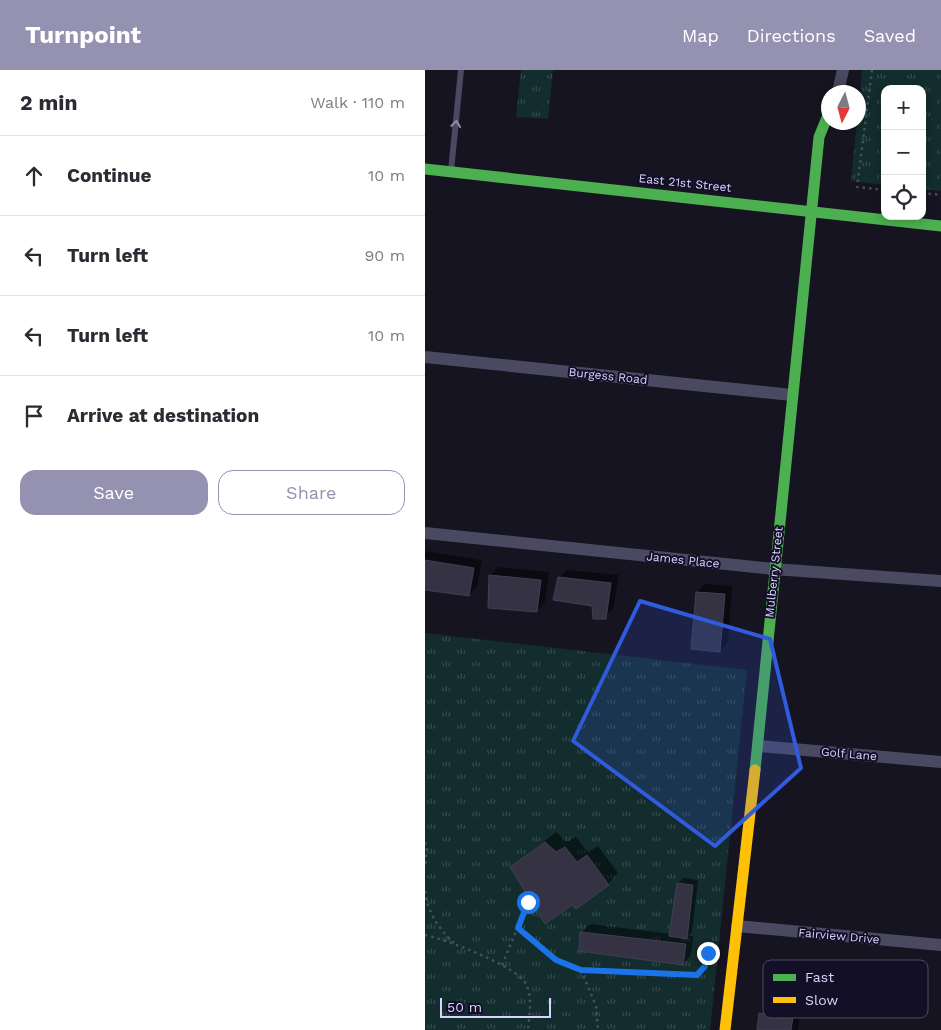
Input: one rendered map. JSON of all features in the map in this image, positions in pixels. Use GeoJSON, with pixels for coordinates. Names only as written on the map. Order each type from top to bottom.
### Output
{"type":"FeatureCollection","features":[{"type":"Feature","properties":{"kind":"street"},"geometry":{"type":"LineString","coordinates":[[840,85],[843,70]]}},
{"type":"Feature","properties":{"kind":"street","name":"Mulberry Street"},"geometry":{"type":"LineString","coordinates":[[725,1030],[758,746],[774,569],[819,137],[822,130]]}},
{"type":"Feature","properties":{"kind":"street","name":"East 21st Street"},"geometry":{"type":"LineString","coordinates":[[425,169],[941,226]]}},
{"type":"Feature","properties":{"kind":"street","name":"Burgess Road"},"geometry":{"type":"LineString","coordinates":[[425,357],[792,395]]}},
{"type":"Feature","properties":{"kind":"street","name":"James Place"},"geometry":{"type":"LineString","coordinates":[[425,533],[774,569],[941,581]]}},
{"type":"Feature","properties":{"kind":"street","name":"Golf Lane"},"geometry":{"type":"LineString","coordinates":[[758,746],[941,762]]}},
{"type":"Feature","properties":{"kind":"street","name":"Fairview Drive"},"geometry":{"type":"LineString","coordinates":[[737,926],[941,945]]}},
{"type":"Feature","properties":{"kind":"lane"},"geometry":{"type":"LineString","coordinates":[[451,172],[461,70]]}},
{"type":"Feature","properties":{"kind":"path"},"geometry":{"type":"LineString","coordinates":[[872,70],[857,187],[881,190]]}},
{"type":"Feature","properties":{"kind":"path"},"geometry":{"type":"LineString","coordinates":[[926,193],[941,195]]}},
{"type":"Feature","properties":{"kind":"path"},"geometry":{"type":"LineString","coordinates":[[425,842],[427,848],[425,868]]}},
{"type":"Feature","properties":{"kind":"path"},"geometry":{"type":"LineString","coordinates":[[425,891],[427,905],[443,932],[456,945]]}},
{"type":"Feature","properties":{"kind":"path"},"geometry":{"type":"LineString","coordinates":[[502,965],[528,902]]}},
{"type":"Feature","properties":{"kind":"path"},"geometry":{"type":"LineString","coordinates":[[425,909],[427,905]]}},
{"type":"Feature","properties":{"kind":"path"},"geometry":{"type":"LineString","coordinates":[[518,928],[556,960],[581,970],[697,975],[705,966],[708,953]]}},
{"type":"Feature","properties":{"kind":"path"},"geometry":{"type":"LineString","coordinates":[[425,935],[456,945],[502,965],[525,981],[529,990],[528,1030]]}},
{"type":"Feature","properties":{"kind":"path"},"geometry":{"type":"LineString","coordinates":[[581,970],[596,1006],[598,1030]]}},
{"type":"Feature","properties":{"kind":"highlighted area"},"geometry":{"type":"Polygon","coordinates":[[[640,601],[770,639],[801,768],[715,846],[573,741],[640,601]]]}},
{"type":"Feature","properties":{"kind":"green space"},"geometry":{"type":"Polygon","coordinates":[[[521,70],[553,70],[548,119],[516,117],[521,70]]]}},
{"type":"Feature","properties":{"kind":"green space"},"geometry":{"type":"Polygon","coordinates":[[[862,70],[941,70],[941,191],[926,189],[926,85],[881,85],[881,185],[851,181],[856,130],[866,130],[866,85],[861,85],[862,70]]]}},
{"type":"Feature","properties":{"kind":"green space"},"geometry":{"type":"Polygon","coordinates":[[[425,633],[747,670],[710,1030],[425,1030],[425,633]]]}},
{"type":"Feature","properties":{"kind":"building"},"geometry":{"type":"Polygon","coordinates":[[[425,560],[474,568],[469,596],[425,590],[425,560]]]}},
{"type":"Feature","properties":{"kind":"building"},"geometry":{"type":"Polygon","coordinates":[[[489,575],[541,580],[537,612],[488,608],[489,575]]]}},
{"type":"Feature","properties":{"kind":"building"},"geometry":{"type":"Polygon","coordinates":[[[558,577],[611,583],[606,619],[593,619],[592,606],[553,600],[558,577]]]}},
{"type":"Feature","properties":{"kind":"building"},"geometry":{"type":"Polygon","coordinates":[[[696,592],[725,594],[720,652],[691,649],[696,592]]]}},
{"type":"Feature","properties":{"kind":"building"},"geometry":{"type":"Polygon","coordinates":[[[545,842],[556,852],[565,847],[577,862],[587,855],[609,885],[576,909],[572,905],[545,924],[510,867],[545,842]]]}},
{"type":"Feature","properties":{"kind":"building"},"geometry":{"type":"Polygon","coordinates":[[[677,883],[693,885],[687,939],[669,936],[677,883]]]}},
{"type":"Feature","properties":{"kind":"building"},"geometry":{"type":"Polygon","coordinates":[[[580,932],[686,944],[683,965],[579,951],[580,932]]]}},
{"type":"Feature","properties":{"kind":"building"},"geometry":{"type":"Polygon","coordinates":[[[759,1013],[763,1013],[763,1018],[793,1018],[791,1030],[757,1030],[759,1013]]]}},
{"type":"Feature","properties":{"kind":"traffic: fast"},"geometry":{"type":"LineString","coordinates":[[755,770],[819,137],[822,130]]}},
{"type":"Feature","properties":{"kind":"traffic: fast"},"geometry":{"type":"LineString","coordinates":[[425,169],[941,226]]}},
{"type":"Feature","properties":{"kind":"traffic: slow"},"geometry":{"type":"LineString","coordinates":[[725,1030],[755,770]]}},
{"type":"Feature","properties":{"kind":"route"},"geometry":{"type":"LineString","coordinates":[[528,902],[518,928],[556,960],[581,970],[697,975],[703,971],[708,953]]}}]}
